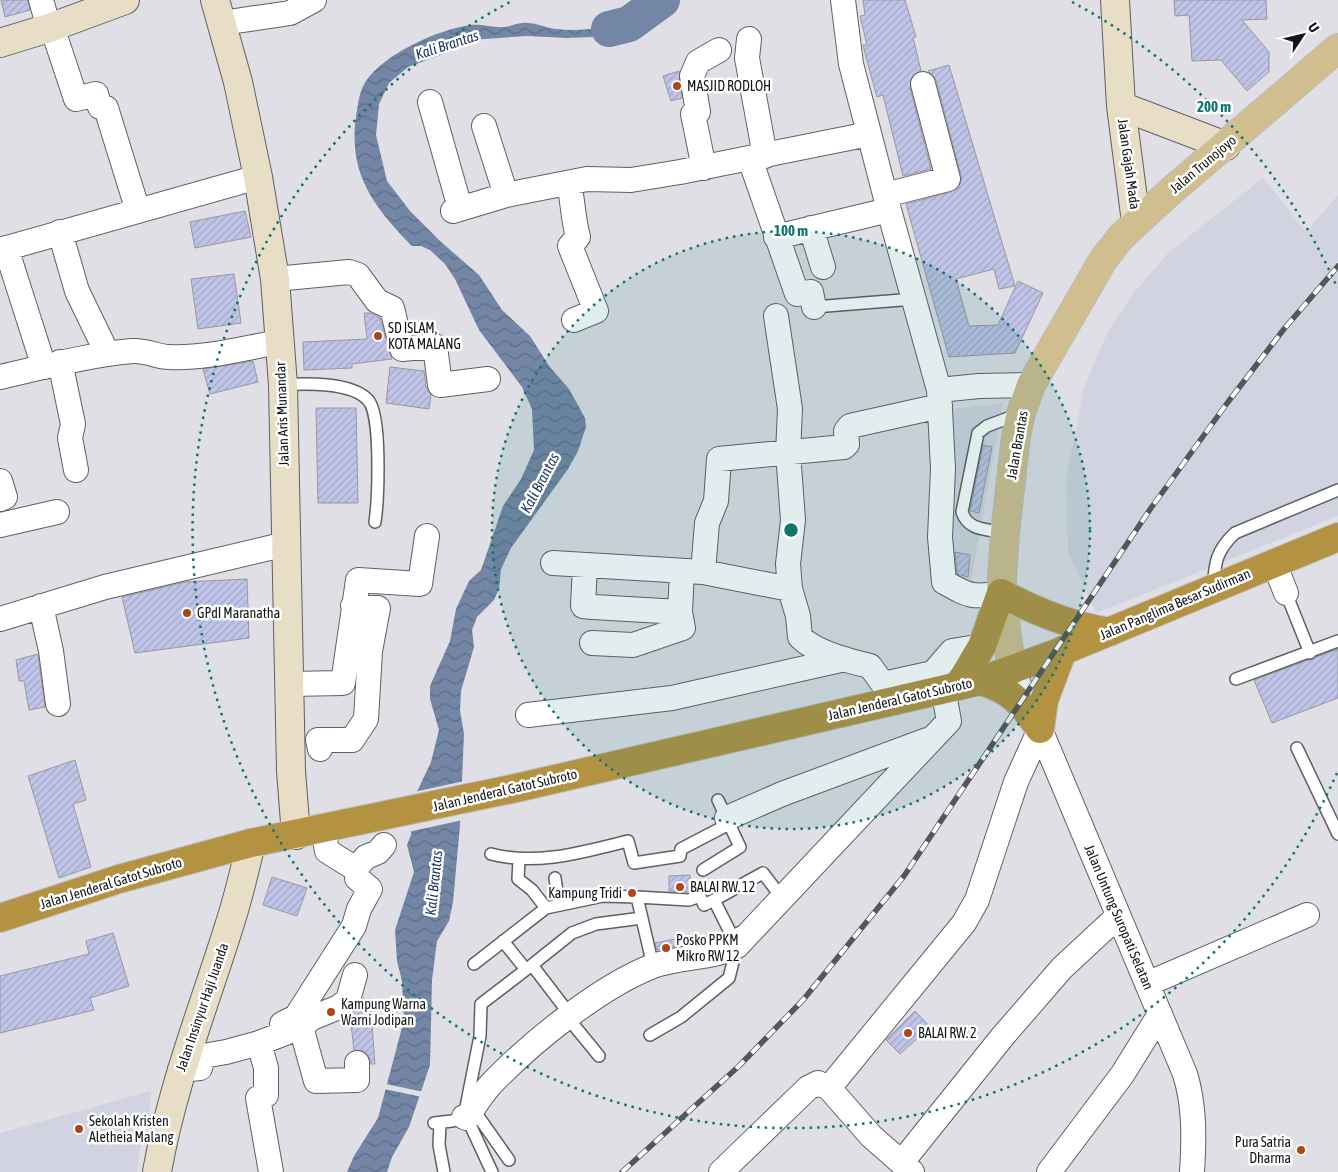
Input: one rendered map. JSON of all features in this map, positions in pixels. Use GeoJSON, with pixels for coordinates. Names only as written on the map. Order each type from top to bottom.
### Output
{"type":"FeatureCollection","features":[{"type":"Feature","properties":{"kind":"highway","name":"Jalan Panglima Besar Sudirman"},"geometry":{"type":"LineString","coordinates":[[1012,670],[1110,632],[1338,537]]}},
{"type":"Feature","properties":{"kind":"highway"},"geometry":{"type":"LineString","coordinates":[[1040,729],[1025,708],[1008,692],[996,685],[960,685],[982,646],[1001,593],[1048,616],[1084,628],[1110,632]]}},
{"type":"Feature","properties":{"kind":"highway"},"geometry":{"type":"LineString","coordinates":[[1040,729],[1044,700],[1063,650]]}},
{"type":"Feature","properties":{"kind":"highway","name":"Jalan Jenderal Gatot Subroto"},"geometry":{"type":"LineString","coordinates":[[0,918],[119,879],[251,843],[399,814],[516,788],[960,685],[1012,670]]}},
{"type":"Feature","properties":{"kind":"main road"},"geometry":{"type":"LineString","coordinates":[[0,43],[51,28],[125,0]]}},
{"type":"Feature","properties":{"kind":"main road","name":"Jalan Gajah Mada"},"geometry":{"type":"LineString","coordinates":[[1115,0],[1121,106],[1136,222]]}},
{"type":"Feature","properties":{"kind":"main road","name":"Jalan Aris Munandar"},"geometry":{"type":"LineString","coordinates":[[216,7],[238,82],[258,177],[275,279],[282,385],[288,684],[291,771],[296,835]]}},
{"type":"Feature","properties":{"kind":"main road","name":"Jalan Trunojoyo"},"geometry":{"type":"LineString","coordinates":[[1136,222],[1338,48]]}},
{"type":"Feature","properties":{"kind":"main road","name":"Jalan Gajah Mada"},"geometry":{"type":"LineString","coordinates":[[1121,106],[1226,146]]}},
{"type":"Feature","properties":{"kind":"main road","name":"Jalan Brantas"},"geometry":{"type":"LineString","coordinates":[[1012,670],[1001,593],[1005,533],[1020,414],[1031,385],[1103,260],[1136,222]]}},
{"type":"Feature","properties":{"kind":"main road","name":"Jalan Insinyur Haji Juanda"},"geometry":{"type":"LineString","coordinates":[[158,1172],[164,1133],[180,1070],[232,919],[251,843]]}},
{"type":"Feature","properties":{"kind":"street"},"geometry":{"type":"LineString","coordinates":[[41,0],[51,28],[71,100],[96,94],[100,107],[106,108],[138,211]]}},
{"type":"Feature","properties":{"kind":"street"},"geometry":{"type":"LineString","coordinates":[[216,7],[290,13],[314,0]]}},
{"type":"Feature","properties":{"kind":"street"},"geometry":{"type":"LineString","coordinates":[[843,0],[851,64],[940,398],[943,469],[940,536],[944,582],[966,595],[978,597],[1001,593]]}},
{"type":"Feature","properties":{"kind":"street"},"geometry":{"type":"LineString","coordinates":[[749,40],[747,58],[758,157],[776,237],[797,294],[811,292],[814,307]]}},
{"type":"Feature","properties":{"kind":"street"},"geometry":{"type":"LineString","coordinates":[[704,168],[693,114],[698,112],[692,76],[698,62],[719,50]]}},
{"type":"Feature","properties":{"kind":"street"},"geometry":{"type":"LineString","coordinates":[[776,237],[811,228],[887,203],[948,179],[923,84]]}},
{"type":"Feature","properties":{"kind":"street"},"geometry":{"type":"LineString","coordinates":[[430,102],[457,209],[506,195],[587,179],[631,180],[704,168],[869,134]]}},
{"type":"Feature","properties":{"kind":"street"},"geometry":{"type":"LineString","coordinates":[[484,126],[506,195]]}},
{"type":"Feature","properties":{"kind":"street"},"geometry":{"type":"LineString","coordinates":[[76,470],[70,438],[73,424],[52,365],[3,249],[258,177]]}},
{"type":"Feature","properties":{"kind":"street"},"geometry":{"type":"LineString","coordinates":[[569,183],[574,207],[572,216],[578,237],[570,246],[596,311],[574,320]]}},
{"type":"Feature","properties":{"kind":"street"},"geometry":{"type":"LineString","coordinates":[[811,228],[823,267]]}},
{"type":"Feature","properties":{"kind":"street"},"geometry":{"type":"LineString","coordinates":[[60,232],[77,290],[95,331],[108,354]]}},
{"type":"Feature","properties":{"kind":"street"},"geometry":{"type":"LineString","coordinates":[[275,279],[348,272],[358,275],[377,300],[392,308],[402,349],[435,346],[440,385],[488,379]]}},
{"type":"Feature","properties":{"kind":"street"},"geometry":{"type":"LineString","coordinates":[[776,316],[790,410],[788,453],[793,520],[788,564],[790,589],[798,616],[800,637],[810,645],[844,659],[870,666],[883,684],[933,673],[952,650],[982,646]]}},
{"type":"Feature","properties":{"kind":"street"},"geometry":{"type":"LineString","coordinates":[[0,377],[108,354],[135,351],[156,353],[168,357],[222,352],[279,342]]}},
{"type":"Feature","properties":{"kind":"street"},"geometry":{"type":"LineString","coordinates":[[593,607],[592,652],[633,645],[683,628],[680,612],[716,501],[719,459],[844,447],[847,444],[846,431],[850,426],[979,386],[1031,385]]}},
{"type":"Feature","properties":{"kind":"street"},"geometry":{"type":"LineString","coordinates":[[0,482],[5,497],[0,499]]}},
{"type":"Feature","properties":{"kind":"street"},"geometry":{"type":"LineString","coordinates":[[0,525],[57,512]]}},
{"type":"Feature","properties":{"kind":"street"},"geometry":{"type":"LineString","coordinates":[[288,684],[342,683],[358,580],[420,584],[427,536]]}},
{"type":"Feature","properties":{"kind":"street"},"geometry":{"type":"LineString","coordinates":[[0,619],[134,580],[286,544]]}},
{"type":"Feature","properties":{"kind":"street"},"geometry":{"type":"LineString","coordinates":[[553,563],[692,572],[790,589]]}},
{"type":"Feature","properties":{"kind":"street"},"geometry":{"type":"LineString","coordinates":[[1274,563],[1286,593]]}},
{"type":"Feature","properties":{"kind":"street"},"geometry":{"type":"LineString","coordinates":[[585,565],[583,606],[680,612]]}},
{"type":"Feature","properties":{"kind":"street"},"geometry":{"type":"LineString","coordinates":[[41,606],[51,651],[58,704]]}},
{"type":"Feature","properties":{"kind":"street"},"geometry":{"type":"LineString","coordinates":[[320,749],[318,740],[352,740],[366,718],[370,651],[378,608],[353,606]]}},
{"type":"Feature","properties":{"kind":"street"},"geometry":{"type":"LineString","coordinates":[[528,715],[672,698],[844,659]]}},
{"type":"Feature","properties":{"kind":"street","name":"Jalan Untung Suropati Selatan"},"geometry":{"type":"LineString","coordinates":[[1012,670],[1040,729],[1160,1014],[1191,1093],[1192,1172]]}},
{"type":"Feature","properties":{"kind":"street"},"geometry":{"type":"LineString","coordinates":[[468,1114],[494,1081],[569,1017],[619,982],[653,966],[681,958],[723,953],[737,946],[949,721],[960,685]]}},
{"type":"Feature","properties":{"kind":"street"},"geometry":{"type":"LineString","coordinates":[[829,1088],[964,923],[977,900],[1016,782],[1040,729]]}},
{"type":"Feature","properties":{"kind":"street"},"geometry":{"type":"LineString","coordinates":[[725,814],[934,737]]}},
{"type":"Feature","properties":{"kind":"street"},"geometry":{"type":"LineString","coordinates":[[271,1172],[258,1098],[266,1095],[266,1039],[281,1024],[296,1017],[354,926],[359,909],[370,889],[354,871],[327,851],[324,829]]}},
{"type":"Feature","properties":{"kind":"street"},"geometry":{"type":"LineString","coordinates":[[354,871],[366,857],[378,852],[384,844]]}},
{"type":"Feature","properties":{"kind":"street"},"geometry":{"type":"LineString","coordinates":[[1147,984],[1307,915]]}},
{"type":"Feature","properties":{"kind":"street"},"geometry":{"type":"LineString","coordinates":[[721,1172],[808,1088],[818,1083],[829,1088],[871,1136],[907,1167],[1003,1036],[1062,968],[1118,916]]}},
{"type":"Feature","properties":{"kind":"street"},"geometry":{"type":"LineString","coordinates":[[180,1070],[200,1068],[204,1056],[226,1052],[301,1027],[312,1018],[339,1007],[348,1000],[355,975]]}},
{"type":"Feature","properties":{"kind":"street"},"geometry":{"type":"LineString","coordinates":[[1048,1172],[1122,1075],[1160,1014]]}},
{"type":"Feature","properties":{"kind":"street"},"geometry":{"type":"LineString","coordinates":[[301,1027],[316,1081],[357,1080],[357,1063]]}},
{"type":"Feature","properties":{"kind":"lane"},"geometry":{"type":"LineString","coordinates":[[814,307],[914,299]]}},
{"type":"Feature","properties":{"kind":"lane"},"geometry":{"type":"LineString","coordinates":[[282,385],[309,383],[346,389],[362,395],[372,404],[377,442],[378,504],[375,522]]}},
{"type":"Feature","properties":{"kind":"lane"},"geometry":{"type":"LineString","coordinates":[[1005,533],[970,526],[965,521],[962,512],[978,433],[987,426],[1020,414]]}},
{"type":"Feature","properties":{"kind":"lane"},"geometry":{"type":"LineString","coordinates":[[1213,588],[1215,565],[1221,546],[1234,533],[1338,490]]}},
{"type":"Feature","properties":{"kind":"lane"},"geometry":{"type":"LineString","coordinates":[[1286,593],[1310,653]]}},
{"type":"Feature","properties":{"kind":"lane"},"geometry":{"type":"LineString","coordinates":[[1236,679],[1338,641]]}},
{"type":"Feature","properties":{"kind":"lane"},"geometry":{"type":"LineString","coordinates":[[1297,748],[1338,834]]}},
{"type":"Feature","properties":{"kind":"lane"},"geometry":{"type":"LineString","coordinates":[[491,854],[520,860],[572,855],[628,841],[634,863],[680,856],[681,849],[725,814],[740,847],[703,870]]}},
{"type":"Feature","properties":{"kind":"lane"},"geometry":{"type":"LineString","coordinates":[[520,860],[518,879],[532,890],[546,908]]}},
{"type":"Feature","properties":{"kind":"lane"},"geometry":{"type":"LineString","coordinates":[[474,964],[546,908],[559,905],[604,896],[689,900],[700,896],[704,905],[763,872],[782,898]]}},
{"type":"Feature","properties":{"kind":"lane"},"geometry":{"type":"LineString","coordinates":[[555,878],[559,905]]}},
{"type":"Feature","properties":{"kind":"lane"},"geometry":{"type":"LineString","coordinates":[[637,897],[653,966]]}},
{"type":"Feature","properties":{"kind":"lane"},"geometry":{"type":"LineString","coordinates":[[714,900],[732,936],[759,924]]}},
{"type":"Feature","properties":{"kind":"lane"},"geometry":{"type":"LineString","coordinates":[[492,1172],[468,1114],[480,1036],[481,1004],[572,932],[596,924],[642,918]]}},
{"type":"Feature","properties":{"kind":"lane"},"geometry":{"type":"LineString","coordinates":[[503,941],[528,966],[599,1056]]}},
{"type":"Feature","properties":{"kind":"lane"},"geometry":{"type":"LineString","coordinates":[[650,1036],[681,1017],[729,978],[737,946]]}},
{"type":"Feature","properties":{"kind":"lane"},"geometry":{"type":"LineString","coordinates":[[444,1172],[437,1123],[468,1114]]}},
{"type":"Feature","properties":{"kind":"lane"},"geometry":{"type":"LineString","coordinates":[[468,1114],[509,1160]]}},
{"type":"Feature","properties":{"kind":"shaded area"},"geometry":{"type":"Polygon","coordinates":[[[1263,178],[1306,232],[1338,195],[1338,516],[1096,613],[1068,552],[1066,480],[1084,388],[1107,333],[1132,295],[1169,252],[1263,178]]]}},
{"type":"Feature","properties":{"kind":"shaded area"},"geometry":{"type":"Polygon","coordinates":[[[1003,403],[970,587],[950,575],[948,413],[953,409],[1003,403]]]}},
{"type":"Feature","properties":{"kind":"shaded area","name":"Sekolah Kristen Aletheia Malang"},"geometry":{"type":"Polygon","coordinates":[[[151,1091],[149,1122],[143,1125],[137,1172],[0,1172],[0,1133],[151,1091]]]}},
{"type":"Feature","properties":{"kind":"water"},"geometry":{"type":"Polygon","coordinates":[[[646,0],[660,13],[634,32],[618,36],[567,38],[527,36],[471,40],[462,47],[408,67],[389,83],[379,104],[376,135],[387,181],[410,211],[440,241],[479,275],[502,310],[530,336],[549,366],[569,389],[585,418],[586,427],[578,451],[568,469],[511,548],[501,569],[499,589],[494,600],[477,617],[472,630],[474,647],[461,691],[460,710],[464,734],[460,825],[453,902],[449,921],[437,941],[432,980],[430,1065],[409,1127],[392,1157],[387,1172],[347,1172],[354,1156],[378,1118],[404,1020],[402,981],[397,961],[395,930],[414,872],[407,845],[411,835],[414,798],[431,762],[439,730],[430,699],[430,686],[450,641],[456,609],[469,581],[481,570],[503,506],[521,479],[534,450],[532,409],[522,387],[479,330],[455,279],[445,264],[430,250],[421,246],[412,246],[398,232],[375,203],[367,188],[360,173],[356,156],[356,117],[360,94],[366,81],[374,71],[399,52],[428,37],[458,27],[479,25],[505,27],[524,23],[562,30],[581,30],[611,24],[622,19],[646,0]]]}},
{"type":"Feature","properties":{"kind":"pier"},"geometry":{"type":"Polygon","coordinates":[[[464,781],[463,820],[408,832],[411,798],[414,792],[464,781]]]}},
{"type":"Feature","properties":{"kind":"pier"},"geometry":{"type":"Polygon","coordinates":[[[386,1084],[424,1092],[422,1097],[384,1089],[386,1084]]]}},
{"type":"Feature","properties":{"kind":"building"},"geometry":{"type":"Polygon","coordinates":[[[1,0],[28,0],[30,10],[5,17],[1,0]]]}},
{"type":"Feature","properties":{"kind":"building"},"geometry":{"type":"Polygon","coordinates":[[[863,0],[905,0],[916,37],[913,37],[921,71],[913,75],[910,88],[931,169],[903,176],[883,95],[877,97],[863,45],[867,45],[860,16],[865,15],[863,0]]]}},
{"type":"Feature","properties":{"kind":"building"},"geometry":{"type":"Polygon","coordinates":[[[1174,0],[1266,0],[1267,19],[1242,20],[1269,52],[1269,72],[1247,91],[1221,60],[1192,61],[1189,15],[1175,16],[1174,0]]]}},
{"type":"Feature","properties":{"kind":"building"},"geometry":{"type":"Polygon","coordinates":[[[949,65],[1015,286],[999,289],[994,269],[956,279],[969,326],[998,325],[1018,281],[1043,293],[1015,353],[949,357],[906,204],[951,192],[961,183],[961,176],[936,80],[928,71],[949,65]]]}},
{"type":"Feature","properties":{"kind":"building","name":"MASJID RODLOH"},"geometry":{"type":"Polygon","coordinates":[[[679,71],[682,98],[671,101],[663,76],[679,71]]]}},
{"type":"Feature","properties":{"kind":"building"},"geometry":{"type":"Polygon","coordinates":[[[245,211],[251,237],[195,248],[190,222],[245,211]]]}},
{"type":"Feature","properties":{"kind":"building"},"geometry":{"type":"Polygon","coordinates":[[[234,274],[241,323],[198,329],[191,279],[234,274]]]}},
{"type":"Feature","properties":{"kind":"building"},"geometry":{"type":"Polygon","coordinates":[[[364,313],[370,313],[380,318],[392,359],[352,364],[352,368],[304,370],[303,342],[367,339],[364,313]]]}},
{"type":"Feature","properties":{"kind":"building"},"geometry":{"type":"Polygon","coordinates":[[[253,361],[258,382],[210,394],[203,369],[253,361]]]}},
{"type":"Feature","properties":{"kind":"building"},"geometry":{"type":"Polygon","coordinates":[[[390,367],[424,371],[426,387],[431,395],[429,409],[386,403],[390,367]]]}},
{"type":"Feature","properties":{"kind":"building"},"geometry":{"type":"Polygon","coordinates":[[[316,408],[356,408],[358,503],[318,503],[316,408]]]}},
{"type":"Feature","properties":{"kind":"building"},"geometry":{"type":"Polygon","coordinates":[[[983,445],[992,447],[979,513],[970,511],[983,445]]]}},
{"type":"Feature","properties":{"kind":"building"},"geometry":{"type":"Polygon","coordinates":[[[955,552],[970,555],[968,577],[957,574],[955,552]]]}},
{"type":"Feature","properties":{"kind":"building","name":"GPdI Maranatha"},"geometry":{"type":"Polygon","coordinates":[[[247,579],[249,638],[135,653],[122,597],[185,582],[247,579]]]}},
{"type":"Feature","properties":{"kind":"building"},"geometry":{"type":"Polygon","coordinates":[[[1338,649],[1338,698],[1272,723],[1254,680],[1338,649]]]}},
{"type":"Feature","properties":{"kind":"building"},"geometry":{"type":"Polygon","coordinates":[[[38,654],[45,707],[29,710],[24,681],[19,681],[16,660],[38,654]]]}},
{"type":"Feature","properties":{"kind":"building"},"geometry":{"type":"Polygon","coordinates":[[[75,760],[86,800],[73,804],[91,867],[59,878],[28,776],[75,760]]]}},
{"type":"Feature","properties":{"kind":"building","name":"BALAI RW. 12"},"geometry":{"type":"Polygon","coordinates":[[[690,875],[690,892],[669,891],[669,876],[690,875]]]}},
{"type":"Feature","properties":{"kind":"building"},"geometry":{"type":"Polygon","coordinates":[[[272,877],[307,888],[297,916],[263,905],[272,877]]]}},
{"type":"Feature","properties":{"kind":"building"},"geometry":{"type":"Polygon","coordinates":[[[113,933],[129,986],[90,998],[94,1010],[0,1033],[0,976],[89,954],[86,941],[113,933]]]}},
{"type":"Feature","properties":{"kind":"building"},"geometry":{"type":"Polygon","coordinates":[[[675,939],[676,946],[657,950],[655,943],[675,939]]]}},
{"type":"Feature","properties":{"kind":"building"},"geometry":{"type":"Polygon","coordinates":[[[362,999],[370,999],[375,1064],[371,1064],[369,1057],[364,1051],[354,1050],[350,1016],[357,1010],[362,999]]]}},
{"type":"Feature","properties":{"kind":"building","name":"BALAI RW. 2"},"geometry":{"type":"Polygon","coordinates":[[[915,1011],[930,1027],[900,1054],[886,1040],[915,1011]]]}},
{"type":"Feature","properties":{"kind":"waterway","name":"Kali Brantas"},"geometry":{"type":"LineString","coordinates":[[609,29],[629,24],[662,0]]}},
{"type":"Feature","properties":{"kind":"railway"},"geometry":{"type":"LineString","coordinates":[[622,1172],[739,1066],[803,1000],[904,876],[1151,508],[1284,329],[1338,266]]}},
{"type":"Feature","properties":{"kind":"place","name":"MASJID RODLOH"},"geometry":{"type":"Point","coordinates":[677,86]}},
{"type":"Feature","properties":{"kind":"place","name":"SD ISLAM, KOTA MALANG"},"geometry":{"type":"Point","coordinates":[378,336]}},
{"type":"Feature","properties":{"kind":"place","name":"GPdI Maranatha"},"geometry":{"type":"Point","coordinates":[187,613]}},
{"type":"Feature","properties":{"kind":"place","name":"BALAI RW. 12"},"geometry":{"type":"Point","coordinates":[680,887]}},
{"type":"Feature","properties":{"kind":"place","name":"Kampung Tridi"},"geometry":{"type":"Point","coordinates":[632,893]}},
{"type":"Feature","properties":{"kind":"place","name":"Posko PPKM Mikro RW 12"},"geometry":{"type":"Point","coordinates":[666,948]}},
{"type":"Feature","properties":{"kind":"place","name":"Kampung Warna Warni Jodipan"},"geometry":{"type":"Point","coordinates":[331,1012]}},
{"type":"Feature","properties":{"kind":"place","name":"BALAI RW. 2"},"geometry":{"type":"Point","coordinates":[908,1033]}},
{"type":"Feature","properties":{"kind":"place","name":"Sekolah Kristen Aletheia Malang"},"geometry":{"type":"Point","coordinates":[79,1129]}},
{"type":"Feature","properties":{"kind":"place","name":"Pura Satria Dharma"},"geometry":{"type":"Point","coordinates":[1301,1150]}}]}
